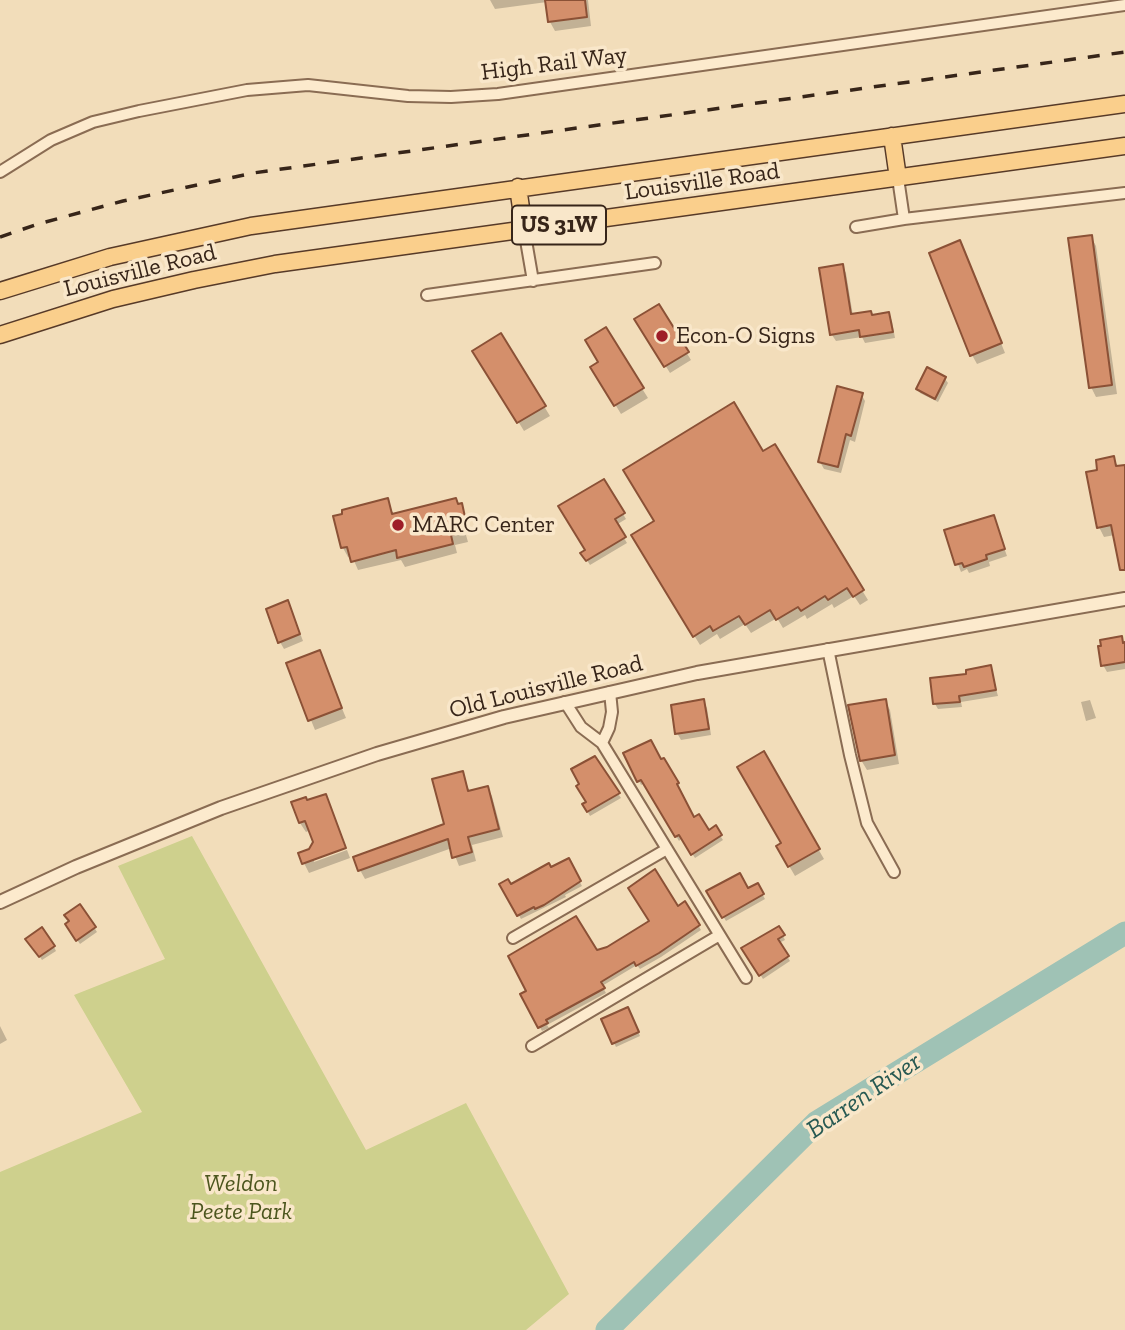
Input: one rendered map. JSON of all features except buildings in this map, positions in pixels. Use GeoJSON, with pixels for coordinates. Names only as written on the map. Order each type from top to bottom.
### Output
{"type":"FeatureCollection","features":[{"type":"Feature","properties":{"kind":"main road","name":"Louisville Road"},"geometry":{"type":"LineString","coordinates":[[0,291],[110,257],[204,234],[298,218],[1125,104]]}},
{"type":"Feature","properties":{"kind":"main road"},"geometry":{"type":"LineString","coordinates":[[892,136],[898,178]]}},
{"type":"Feature","properties":{"kind":"main road","name":"Louisville Road"},"geometry":{"type":"LineString","coordinates":[[0,335],[113,299],[204,277],[326,257],[1125,146]]}},
{"type":"Feature","properties":{"kind":"main road"},"geometry":{"type":"LineString","coordinates":[[518,187],[524,229]]}},
{"type":"Feature","properties":{"kind":"street","name":"High Rail Way"},"geometry":{"type":"LineString","coordinates":[[0,172],[51,140],[93,122],[247,90],[308,85],[408,96],[498,94],[1125,5]]}},
{"type":"Feature","properties":{"kind":"street"},"geometry":{"type":"LineString","coordinates":[[898,178],[904,219]]}},
{"type":"Feature","properties":{"kind":"street"},"geometry":{"type":"LineString","coordinates":[[856,227],[1125,193]]}},
{"type":"Feature","properties":{"kind":"street"},"geometry":{"type":"LineString","coordinates":[[524,229],[533,281]]}},
{"type":"Feature","properties":{"kind":"street"},"geometry":{"type":"LineString","coordinates":[[427,295],[655,263]]}},
{"type":"Feature","properties":{"kind":"street","name":"Old Louisville Road"},"geometry":{"type":"LineString","coordinates":[[0,902],[156,834],[312,775],[456,730],[565,702],[697,673],[1125,599]]}},
{"type":"Feature","properties":{"kind":"street"},"geometry":{"type":"LineString","coordinates":[[828,649],[867,823],[894,872]]}},
{"type":"Feature","properties":{"kind":"street"},"geometry":{"type":"LineString","coordinates":[[602,743],[612,712],[610,692]]}},
{"type":"Feature","properties":{"kind":"street"},"geometry":{"type":"LineString","coordinates":[[565,702],[581,727],[602,743],[746,978]]}},
{"type":"Feature","properties":{"kind":"street"},"geometry":{"type":"LineString","coordinates":[[513,938],[667,849]]}},
{"type":"Feature","properties":{"kind":"street"},"geometry":{"type":"LineString","coordinates":[[532,1046],[718,936]]}},
{"type":"Feature","properties":{"kind":"green space","name":"Weldon Peete Park"},"geometry":{"type":"Polygon","coordinates":[[[192,836],[366,1150],[466,1103],[569,1294],[526,1330],[0,1330],[0,1172],[142,1112],[74,995],[165,959],[118,866],[192,836]]]}},
{"type":"Feature","properties":{"kind":"waterway","name":"Barren River"},"geometry":{"type":"LineString","coordinates":[[607,1330],[817,1122],[1125,933]]}},
{"type":"Feature","properties":{"kind":"railway"},"geometry":{"type":"LineString","coordinates":[[0,237],[123,201],[253,173],[1125,52]]}},
{"type":"Feature","properties":{"kind":"place","name":"Econ-O Signs"},"geometry":{"type":"Point","coordinates":[662,336]}},
{"type":"Feature","properties":{"kind":"place","name":"MARC Center"},"geometry":{"type":"Point","coordinates":[398,525]}}]}
